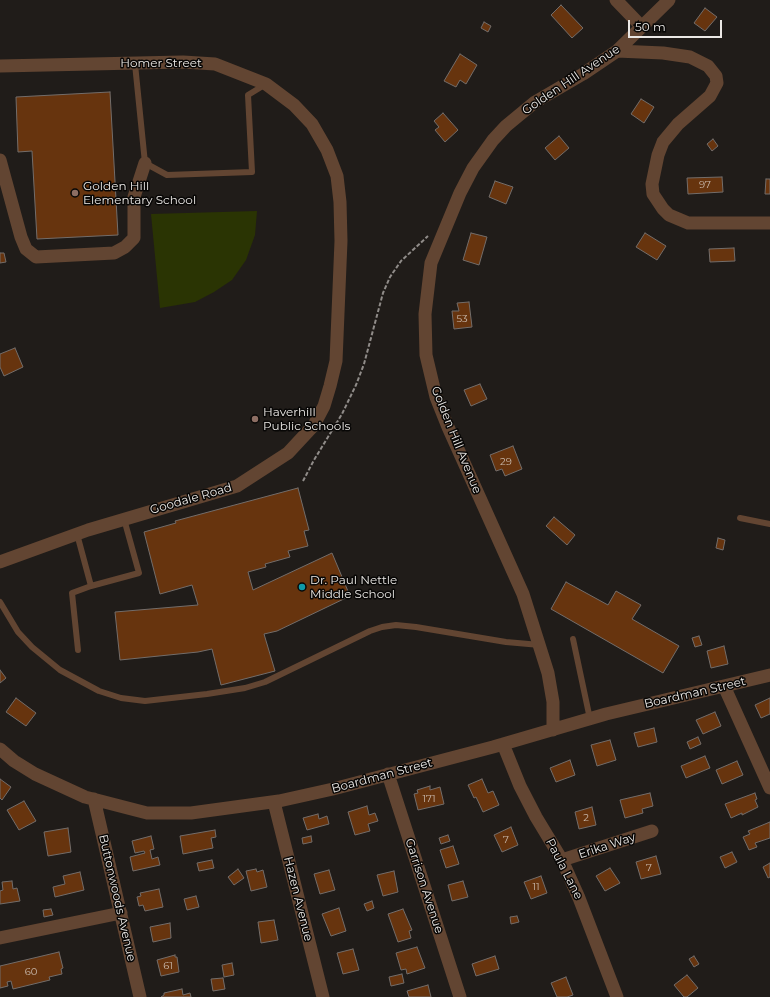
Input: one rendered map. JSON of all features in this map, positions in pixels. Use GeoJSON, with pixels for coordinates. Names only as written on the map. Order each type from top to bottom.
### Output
{"type":"FeatureCollection","features":[{"type":"Feature","properties":{"kind":"street"},"geometry":{"type":"LineString","coordinates":[[616,0],[642,27]]}},
{"type":"Feature","properties":{"kind":"street","name":"Golden Hill Avenue"},"geometry":{"type":"LineString","coordinates":[[553,730],[553,702],[548,673],[523,594],[448,427],[436,397],[430,376],[426,355],[425,314],[432,263],[445,229],[473,168],[493,140],[506,126],[535,102],[583,74],[617,51],[669,0]]}},
{"type":"Feature","properties":{"kind":"street"},"geometry":{"type":"LineString","coordinates":[[617,51],[663,53],[690,57],[708,66],[716,76],[717,83],[710,96],[678,124],[663,142],[658,155],[652,184],[653,194],[662,209],[669,215],[688,223],[770,223]]}},
{"type":"Feature","properties":{"kind":"street","name":"Homer Street"},"geometry":{"type":"LineString","coordinates":[[0,66],[183,62],[215,64],[266,84],[294,105],[312,124],[327,150],[338,182]]}},
{"type":"Feature","properties":{"kind":"street"},"geometry":{"type":"LineString","coordinates":[[0,160],[21,237],[26,249],[36,257],[114,253],[125,246],[134,238],[134,197],[145,163]]}},
{"type":"Feature","properties":{"kind":"street","name":"Goodale Road"},"geometry":{"type":"LineString","coordinates":[[0,562],[77,534],[238,486],[288,453],[314,425],[324,406],[336,361],[341,241],[338,182]]}},
{"type":"Feature","properties":{"kind":"street","name":"Boardman Street"},"geometry":{"type":"LineString","coordinates":[[0,749],[14,761],[35,774],[56,785],[94,799],[147,812],[191,813],[274,802],[503,744],[590,719],[770,675]]}},
{"type":"Feature","properties":{"kind":"street"},"geometry":{"type":"LineString","coordinates":[[724,686],[770,788]]}},
{"type":"Feature","properties":{"kind":"street","name":"Paula Lane"},"geometry":{"type":"LineString","coordinates":[[503,744],[530,805],[562,860],[579,898],[617,997]]}},
{"type":"Feature","properties":{"kind":"street","name":"Garrison Avenue"},"geometry":{"type":"LineString","coordinates":[[388,774],[460,997]]}},
{"type":"Feature","properties":{"kind":"street","name":"Buttonwoods Avenue"},"geometry":{"type":"LineString","coordinates":[[94,799],[140,997]]}},
{"type":"Feature","properties":{"kind":"street","name":"Hazen Avenue"},"geometry":{"type":"LineString","coordinates":[[274,802],[323,997]]}},
{"type":"Feature","properties":{"kind":"street","name":"Erika Way"},"geometry":{"type":"LineString","coordinates":[[562,860],[652,831]]}},
{"type":"Feature","properties":{"kind":"street"},"geometry":{"type":"LineString","coordinates":[[0,938],[121,913]]}},
{"type":"Feature","properties":{"kind":"lane"},"geometry":{"type":"LineString","coordinates":[[135,64],[145,163],[167,175],[252,172],[248,95],[266,84]]}},
{"type":"Feature","properties":{"kind":"lane"},"geometry":{"type":"LineString","coordinates":[[740,518],[770,524]]}},
{"type":"Feature","properties":{"kind":"lane"},"geometry":{"type":"LineString","coordinates":[[78,650],[72,593],[91,586],[139,573],[124,519]]}},
{"type":"Feature","properties":{"kind":"lane"},"geometry":{"type":"LineString","coordinates":[[77,534],[91,586]]}},
{"type":"Feature","properties":{"kind":"lane"},"geometry":{"type":"LineString","coordinates":[[0,602],[18,632],[32,647],[60,670],[99,691],[121,698],[145,701],[245,688],[264,682],[370,631],[382,627],[416,627],[506,642],[540,645]]}},
{"type":"Feature","properties":{"kind":"lane"},"geometry":{"type":"LineString","coordinates":[[573,639],[590,719]]}},
{"type":"Feature","properties":{"kind":"path"},"geometry":{"type":"LineString","coordinates":[[303,481],[342,414],[356,385],[364,364],[383,293],[390,277],[401,261],[419,243],[437,230],[445,229]]}},
{"type":"Feature","properties":{"kind":"green space"},"geometry":{"type":"Polygon","coordinates":[[[257,211],[255,235],[246,260],[232,280],[195,302],[160,308],[151,214],[257,211]]]}},
{"type":"Feature","properties":{"kind":"building"},"geometry":{"type":"Polygon","coordinates":[[[561,5],[583,28],[572,38],[551,15],[561,5]]]}},
{"type":"Feature","properties":{"kind":"building"},"geometry":{"type":"Polygon","coordinates":[[[705,8],[717,17],[705,31],[694,23],[705,8]]]}},
{"type":"Feature","properties":{"kind":"building"},"geometry":{"type":"Polygon","coordinates":[[[484,22],[491,26],[488,32],[481,28],[484,22]]]}},
{"type":"Feature","properties":{"kind":"building"},"geometry":{"type":"Polygon","coordinates":[[[460,54],[477,65],[466,84],[460,80],[456,87],[444,81],[460,54]]]}},
{"type":"Feature","properties":{"kind":"building","name":"Golden Hill Elementary School"},"geometry":{"type":"Polygon","coordinates":[[[110,92],[118,235],[37,239],[32,151],[18,152],[16,97],[110,92]]]}},
{"type":"Feature","properties":{"kind":"building"},"geometry":{"type":"Polygon","coordinates":[[[641,99],[654,107],[644,123],[631,114],[641,99]]]}},
{"type":"Feature","properties":{"kind":"building"},"geometry":{"type":"Polygon","coordinates":[[[443,113],[458,130],[445,142],[435,130],[439,127],[434,121],[443,113]]]}},
{"type":"Feature","properties":{"kind":"building"},"geometry":{"type":"Polygon","coordinates":[[[559,136],[569,148],[555,160],[545,148],[559,136]]]}},
{"type":"Feature","properties":{"kind":"building"},"geometry":{"type":"Polygon","coordinates":[[[713,139],[718,146],[712,151],[707,144],[713,139]]]}},
{"type":"Feature","properties":{"kind":"building"},"geometry":{"type":"Polygon","coordinates":[[[722,177],[723,192],[688,194],[687,178],[722,177]]]}},
{"type":"Feature","properties":{"kind":"building"},"geometry":{"type":"Polygon","coordinates":[[[766,179],[770,179],[770,194],[765,194],[766,179]]]}},
{"type":"Feature","properties":{"kind":"building"},"geometry":{"type":"Polygon","coordinates":[[[495,181],[513,187],[506,204],[489,197],[495,181]]]}},
{"type":"Feature","properties":{"kind":"building"},"geometry":{"type":"Polygon","coordinates":[[[471,233],[487,237],[479,265],[463,260],[471,233]]]}},
{"type":"Feature","properties":{"kind":"building"},"geometry":{"type":"Polygon","coordinates":[[[645,233],[666,246],[657,260],[636,247],[645,233]]]}},
{"type":"Feature","properties":{"kind":"building"},"geometry":{"type":"Polygon","coordinates":[[[734,248],[735,261],[710,262],[709,249],[734,248]]]}},
{"type":"Feature","properties":{"kind":"building"},"geometry":{"type":"Polygon","coordinates":[[[0,253],[4,253],[6,262],[0,263],[0,253]]]}},
{"type":"Feature","properties":{"kind":"building"},"geometry":{"type":"Polygon","coordinates":[[[469,302],[472,327],[454,329],[452,311],[459,311],[457,303],[469,302]]]}},
{"type":"Feature","properties":{"kind":"building"},"geometry":{"type":"Polygon","coordinates":[[[15,348],[23,367],[4,376],[0,367],[0,354],[15,348]]]}},
{"type":"Feature","properties":{"kind":"building"},"geometry":{"type":"Polygon","coordinates":[[[480,384],[487,399],[471,406],[464,390],[480,384]]]}},
{"type":"Feature","properties":{"kind":"building"},"geometry":{"type":"Polygon","coordinates":[[[513,446],[522,469],[505,476],[502,469],[496,471],[490,455],[513,446]]]}},
{"type":"Feature","properties":{"kind":"building","name":"Dr. Paul Nettle Middle School"},"geometry":{"type":"Polygon","coordinates":[[[298,488],[309,530],[304,531],[308,546],[288,551],[290,557],[265,564],[266,567],[248,572],[253,590],[332,553],[350,596],[277,631],[264,634],[275,671],[221,685],[212,649],[198,652],[120,660],[115,612],[198,605],[192,585],[160,594],[144,532],[176,523],[175,521],[298,488]]]}},
{"type":"Feature","properties":{"kind":"building"},"geometry":{"type":"Polygon","coordinates":[[[554,517],[575,535],[567,545],[546,526],[554,517]]]}},
{"type":"Feature","properties":{"kind":"building"},"geometry":{"type":"Polygon","coordinates":[[[718,538],[725,540],[723,550],[716,548],[718,538]]]}},
{"type":"Feature","properties":{"kind":"building"},"geometry":{"type":"Polygon","coordinates":[[[566,582],[608,605],[616,591],[641,605],[632,619],[679,646],[663,673],[551,609],[566,582]]]}},
{"type":"Feature","properties":{"kind":"building"},"geometry":{"type":"Polygon","coordinates":[[[699,636],[702,645],[695,647],[692,638],[699,636]]]}},
{"type":"Feature","properties":{"kind":"building"},"geometry":{"type":"Polygon","coordinates":[[[724,646],[728,664],[711,668],[707,651],[724,646]]]}},
{"type":"Feature","properties":{"kind":"building"},"geometry":{"type":"Polygon","coordinates":[[[0,670],[6,678],[0,683],[0,670]]]}},
{"type":"Feature","properties":{"kind":"building"},"geometry":{"type":"Polygon","coordinates":[[[16,698],[36,713],[26,726],[6,712],[16,698]]]}},
{"type":"Feature","properties":{"kind":"building"},"geometry":{"type":"Polygon","coordinates":[[[770,698],[770,714],[761,718],[755,705],[770,698]]]}},
{"type":"Feature","properties":{"kind":"building"},"geometry":{"type":"Polygon","coordinates":[[[715,712],[721,726],[703,734],[696,720],[715,712]]]}},
{"type":"Feature","properties":{"kind":"building"},"geometry":{"type":"Polygon","coordinates":[[[654,728],[657,742],[638,747],[634,733],[654,728]]]}},
{"type":"Feature","properties":{"kind":"building"},"geometry":{"type":"Polygon","coordinates":[[[698,737],[701,744],[690,749],[687,742],[698,737]]]}},
{"type":"Feature","properties":{"kind":"building"},"geometry":{"type":"Polygon","coordinates":[[[610,740],[616,760],[597,766],[591,745],[610,740]]]}},
{"type":"Feature","properties":{"kind":"building"},"geometry":{"type":"Polygon","coordinates":[[[705,756],[710,768],[686,778],[681,766],[705,756]]]}},
{"type":"Feature","properties":{"kind":"building"},"geometry":{"type":"Polygon","coordinates":[[[570,760],[575,775],[556,782],[550,768],[570,760]]]}},
{"type":"Feature","properties":{"kind":"building"},"geometry":{"type":"Polygon","coordinates":[[[737,761],[743,775],[722,784],[716,770],[737,761]]]}},
{"type":"Feature","properties":{"kind":"building"},"geometry":{"type":"Polygon","coordinates":[[[0,779],[11,787],[2,800],[0,798],[0,779]]]}},
{"type":"Feature","properties":{"kind":"building"},"geometry":{"type":"Polygon","coordinates":[[[482,779],[488,793],[493,791],[499,805],[483,812],[468,785],[482,779]]]}},
{"type":"Feature","properties":{"kind":"building"},"geometry":{"type":"Polygon","coordinates":[[[430,786],[430,790],[440,787],[444,804],[418,810],[414,794],[418,793],[417,790],[430,786]]]}},
{"type":"Feature","properties":{"kind":"building"},"geometry":{"type":"Polygon","coordinates":[[[650,793],[653,806],[642,809],[643,813],[625,818],[620,800],[650,793]]]}},
{"type":"Feature","properties":{"kind":"building"},"geometry":{"type":"Polygon","coordinates":[[[755,793],[757,799],[755,800],[758,807],[742,815],[742,813],[731,818],[725,804],[755,793]]]}},
{"type":"Feature","properties":{"kind":"building"},"geometry":{"type":"Polygon","coordinates":[[[24,801],[36,821],[19,830],[7,810],[24,801]]]}},
{"type":"Feature","properties":{"kind":"building"},"geometry":{"type":"Polygon","coordinates":[[[367,806],[369,815],[375,813],[378,821],[368,824],[370,831],[355,835],[348,812],[367,806]]]}},
{"type":"Feature","properties":{"kind":"building"},"geometry":{"type":"Polygon","coordinates":[[[592,807],[596,825],[579,829],[575,812],[592,807]]]}},
{"type":"Feature","properties":{"kind":"building"},"geometry":{"type":"Polygon","coordinates":[[[318,814],[319,819],[327,816],[329,824],[307,830],[303,818],[318,814]]]}},
{"type":"Feature","properties":{"kind":"building"},"geometry":{"type":"Polygon","coordinates":[[[770,822],[770,838],[755,843],[757,847],[749,850],[743,837],[750,834],[748,831],[770,822]]]}},
{"type":"Feature","properties":{"kind":"building"},"geometry":{"type":"Polygon","coordinates":[[[511,827],[518,845],[502,852],[494,835],[511,827]]]}},
{"type":"Feature","properties":{"kind":"building"},"geometry":{"type":"Polygon","coordinates":[[[68,828],[71,852],[48,856],[44,832],[68,828]]]}},
{"type":"Feature","properties":{"kind":"building"},"geometry":{"type":"Polygon","coordinates":[[[215,830],[216,837],[211,838],[213,848],[183,854],[180,836],[215,830]]]}},
{"type":"Feature","properties":{"kind":"building"},"geometry":{"type":"Polygon","coordinates":[[[448,835],[450,841],[441,844],[439,838],[448,835]]]}},
{"type":"Feature","properties":{"kind":"building"},"geometry":{"type":"Polygon","coordinates":[[[151,836],[154,849],[150,850],[152,859],[158,857],[160,865],[133,871],[130,857],[145,853],[144,851],[135,853],[132,841],[151,836]]]}},
{"type":"Feature","properties":{"kind":"building"},"geometry":{"type":"Polygon","coordinates":[[[311,836],[312,842],[303,844],[302,838],[311,836]]]}},
{"type":"Feature","properties":{"kind":"building"},"geometry":{"type":"Polygon","coordinates":[[[453,846],[459,864],[446,868],[440,850],[453,846]]]}},
{"type":"Feature","properties":{"kind":"building"},"geometry":{"type":"Polygon","coordinates":[[[732,852],[737,862],[725,868],[720,857],[732,852]]]}},
{"type":"Feature","properties":{"kind":"building"},"geometry":{"type":"Polygon","coordinates":[[[656,856],[661,874],[641,879],[636,862],[656,856]]]}},
{"type":"Feature","properties":{"kind":"building"},"geometry":{"type":"Polygon","coordinates":[[[212,860],[214,868],[199,871],[197,863],[212,860]]]}},
{"type":"Feature","properties":{"kind":"building"},"geometry":{"type":"Polygon","coordinates":[[[770,863],[770,877],[768,878],[763,867],[770,863]]]}},
{"type":"Feature","properties":{"kind":"building"},"geometry":{"type":"Polygon","coordinates":[[[610,868],[620,883],[605,891],[596,876],[610,868]]]}},
{"type":"Feature","properties":{"kind":"building"},"geometry":{"type":"Polygon","coordinates":[[[238,869],[244,878],[234,885],[228,877],[238,869]]]}},
{"type":"Feature","properties":{"kind":"building"},"geometry":{"type":"Polygon","coordinates":[[[256,869],[257,872],[263,870],[267,887],[251,891],[246,871],[256,869]]]}},
{"type":"Feature","properties":{"kind":"building"},"geometry":{"type":"Polygon","coordinates":[[[329,870],[335,890],[320,894],[314,874],[329,870]]]}},
{"type":"Feature","properties":{"kind":"building"},"geometry":{"type":"Polygon","coordinates":[[[394,871],[398,892],[383,896],[377,875],[394,871]]]}},
{"type":"Feature","properties":{"kind":"building"},"geometry":{"type":"Polygon","coordinates":[[[80,872],[84,890],[55,897],[53,887],[65,884],[63,876],[80,872]]]}},
{"type":"Feature","properties":{"kind":"building"},"geometry":{"type":"Polygon","coordinates":[[[541,876],[547,893],[531,899],[524,882],[541,876]]]}},
{"type":"Feature","properties":{"kind":"building"},"geometry":{"type":"Polygon","coordinates":[[[12,881],[13,889],[17,888],[20,901],[0,904],[0,891],[3,890],[2,882],[12,881]]]}},
{"type":"Feature","properties":{"kind":"building"},"geometry":{"type":"Polygon","coordinates":[[[463,881],[468,897],[452,901],[448,885],[463,881]]]}},
{"type":"Feature","properties":{"kind":"building"},"geometry":{"type":"Polygon","coordinates":[[[159,889],[163,907],[145,911],[143,905],[139,906],[137,897],[141,896],[140,893],[159,889]]]}},
{"type":"Feature","properties":{"kind":"building"},"geometry":{"type":"Polygon","coordinates":[[[196,896],[199,907],[187,910],[184,899],[196,896]]]}},
{"type":"Feature","properties":{"kind":"building"},"geometry":{"type":"Polygon","coordinates":[[[372,901],[374,908],[367,911],[364,904],[372,901]]]}},
{"type":"Feature","properties":{"kind":"building"},"geometry":{"type":"Polygon","coordinates":[[[339,908],[346,931],[331,936],[322,914],[339,908]]]}},
{"type":"Feature","properties":{"kind":"building"},"geometry":{"type":"Polygon","coordinates":[[[51,909],[53,915],[44,917],[43,910],[51,909]]]}},
{"type":"Feature","properties":{"kind":"building"},"geometry":{"type":"Polygon","coordinates":[[[403,909],[412,930],[409,931],[411,938],[398,942],[388,914],[403,909]]]}},
{"type":"Feature","properties":{"kind":"building"},"geometry":{"type":"Polygon","coordinates":[[[517,916],[519,922],[511,924],[510,917],[517,916]]]}},
{"type":"Feature","properties":{"kind":"building"},"geometry":{"type":"Polygon","coordinates":[[[274,920],[278,940],[261,943],[258,922],[274,920]]]}},
{"type":"Feature","properties":{"kind":"building"},"geometry":{"type":"Polygon","coordinates":[[[170,923],[171,938],[153,942],[150,927],[170,923]]]}},
{"type":"Feature","properties":{"kind":"building"},"geometry":{"type":"Polygon","coordinates":[[[417,947],[425,968],[407,974],[406,969],[401,970],[396,953],[417,947]]]}},
{"type":"Feature","properties":{"kind":"building"},"geometry":{"type":"Polygon","coordinates":[[[353,949],[359,970],[343,974],[337,953],[353,949]]]}},
{"type":"Feature","properties":{"kind":"building"},"geometry":{"type":"Polygon","coordinates":[[[59,952],[63,968],[61,969],[62,974],[49,977],[50,980],[13,989],[11,981],[7,982],[8,986],[0,988],[0,966],[59,952]]]}},
{"type":"Feature","properties":{"kind":"building"},"geometry":{"type":"Polygon","coordinates":[[[175,955],[175,957],[177,957],[179,972],[161,976],[157,960],[175,955]]]}},
{"type":"Feature","properties":{"kind":"building"},"geometry":{"type":"Polygon","coordinates":[[[495,956],[499,969],[476,976],[472,964],[495,956]]]}},
{"type":"Feature","properties":{"kind":"building"},"geometry":{"type":"Polygon","coordinates":[[[694,956],[699,964],[694,967],[689,959],[694,956]]]}},
{"type":"Feature","properties":{"kind":"building"},"geometry":{"type":"Polygon","coordinates":[[[232,963],[234,975],[224,977],[222,965],[232,963]]]}},
{"type":"Feature","properties":{"kind":"building"},"geometry":{"type":"Polygon","coordinates":[[[402,974],[404,983],[391,986],[389,977],[402,974]]]}},
{"type":"Feature","properties":{"kind":"building"},"geometry":{"type":"Polygon","coordinates":[[[687,975],[698,988],[687,997],[684,997],[674,985],[687,975]]]}},
{"type":"Feature","properties":{"kind":"building"},"geometry":{"type":"Polygon","coordinates":[[[566,977],[573,995],[567,997],[557,997],[551,983],[566,977]]]}},
{"type":"Feature","properties":{"kind":"building"},"geometry":{"type":"Polygon","coordinates":[[[223,978],[225,989],[213,991],[211,979],[223,978]]]}},
{"type":"Feature","properties":{"kind":"building"},"geometry":{"type":"Polygon","coordinates":[[[428,985],[431,997],[409,997],[407,991],[428,985]]]}},
{"type":"Feature","properties":{"kind":"building"},"geometry":{"type":"Polygon","coordinates":[[[182,989],[183,995],[190,993],[191,997],[161,997],[164,993],[182,989]]]}},
{"type":"Feature","properties":{"kind":"place","name":"Golden Hill Elementary School"},"geometry":{"type":"Point","coordinates":[75,193]}},
{"type":"Feature","properties":{"kind":"place","name":"Haverhill Public Schools"},"geometry":{"type":"Point","coordinates":[255,419]}},
{"type":"Feature","properties":{"kind":"place","name":"Dr. Paul Nettle Middle School"},"geometry":{"type":"Point","coordinates":[302,587]}}]}
